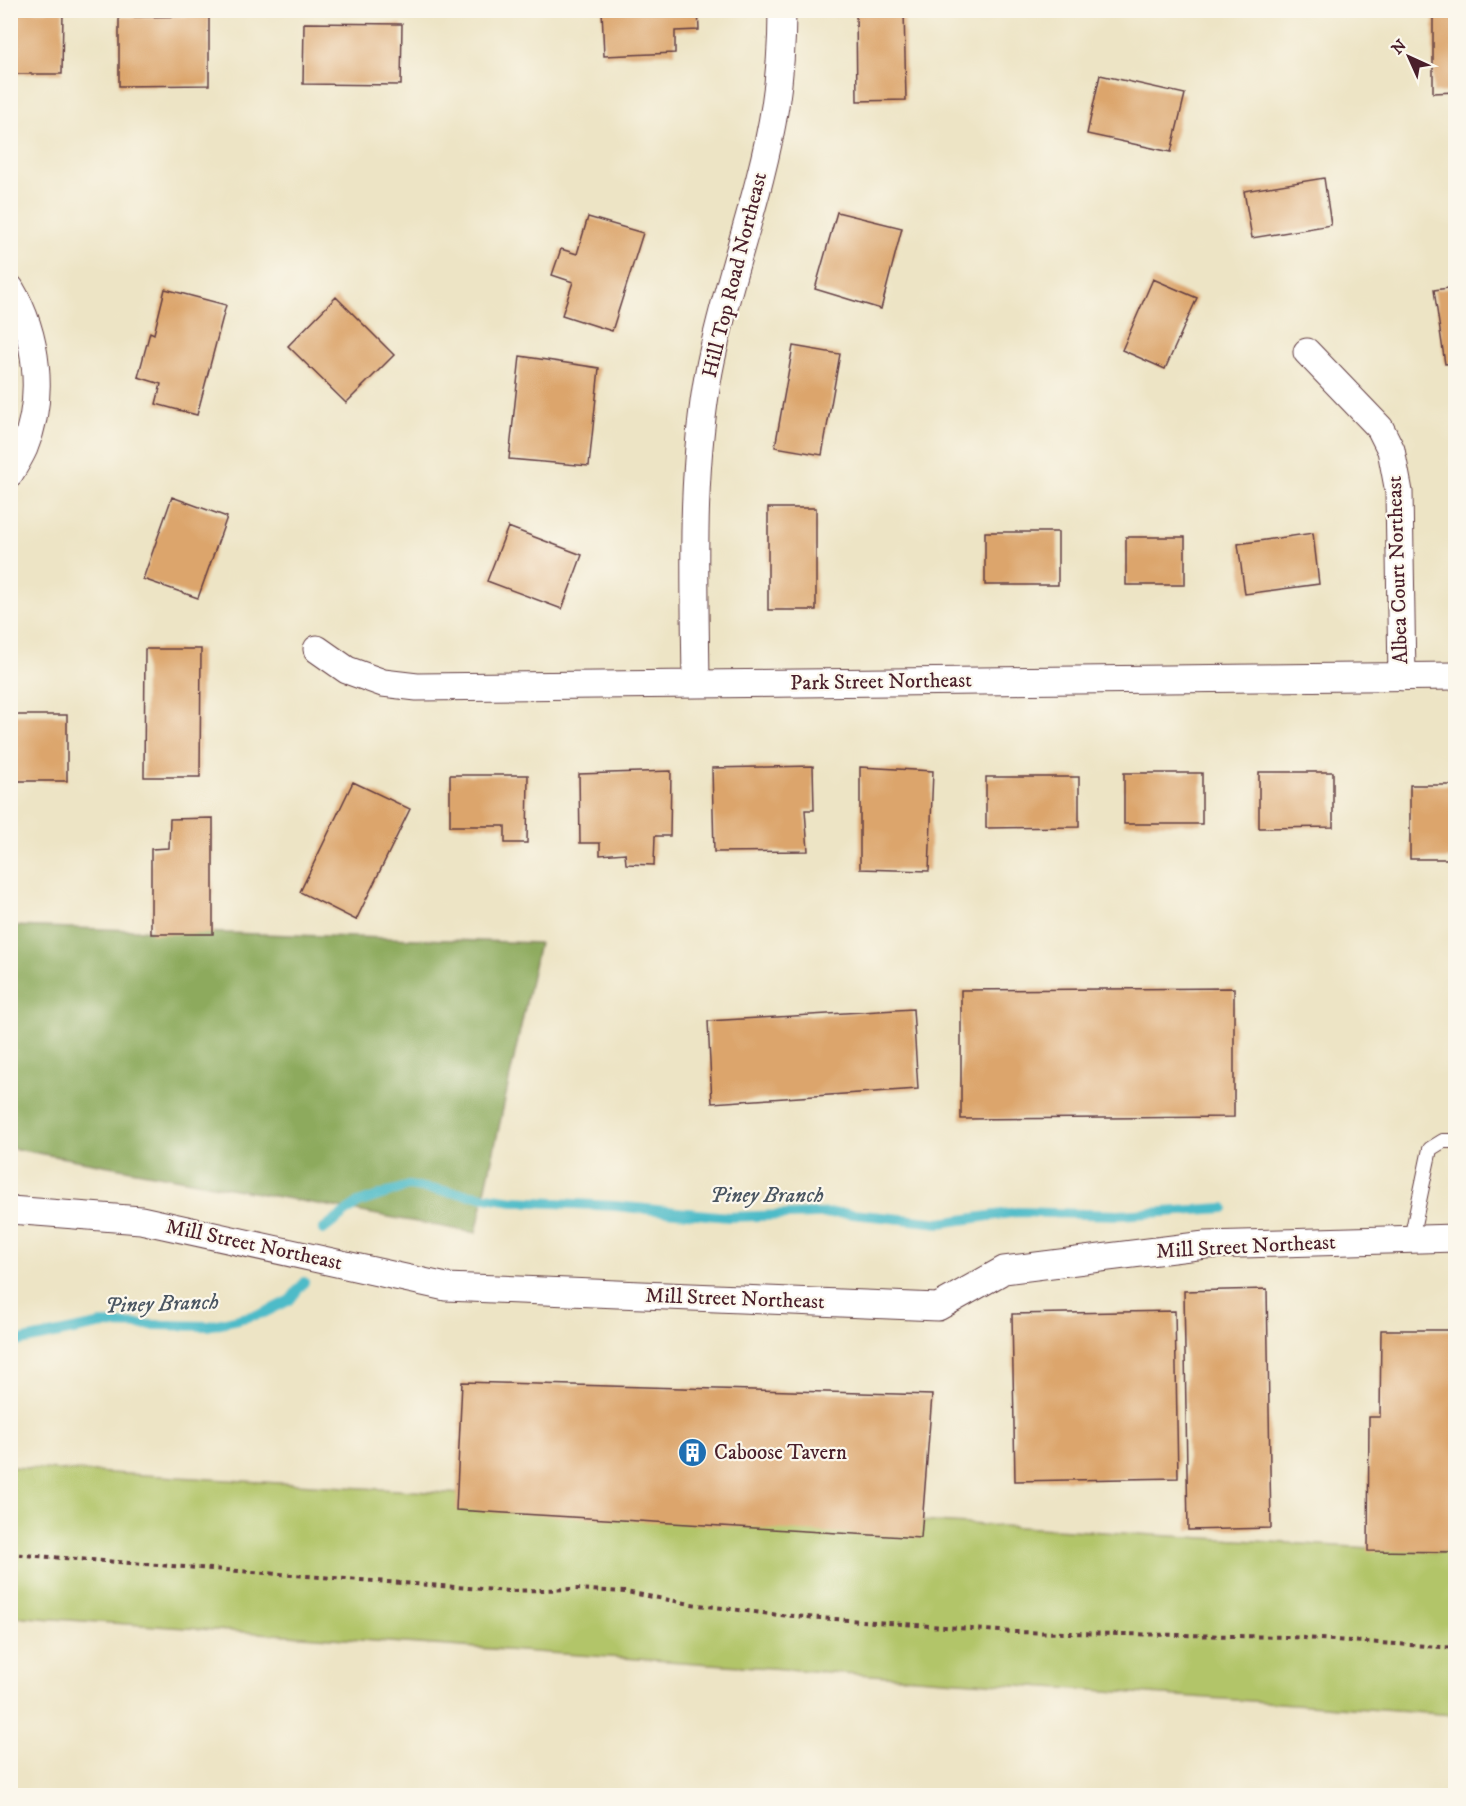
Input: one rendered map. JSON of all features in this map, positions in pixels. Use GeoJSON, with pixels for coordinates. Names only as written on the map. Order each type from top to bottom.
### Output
{"type":"FeatureCollection","features":[{"type":"Feature","properties":{"kind":"street","name":"Hill Top Road Northeast"},"geometry":{"type":"LineString","coordinates":[[696,684],[695,526],[698,457],[709,374],[720,320],[757,185],[775,107],[782,48],[782,10]]}},
{"type":"Feature","properties":{"kind":"street"},"geometry":{"type":"LineString","coordinates":[[10,288],[28,329],[37,374],[34,414],[24,449],[10,472]]}},
{"type":"Feature","properties":{"kind":"street","name":"Albea Court Northeast"},"geometry":{"type":"LineString","coordinates":[[1307,352],[1380,428],[1391,450],[1399,492],[1402,677]]}},
{"type":"Feature","properties":{"kind":"street","name":"Park Street Northeast"},"geometry":{"type":"LineString","coordinates":[[317,649],[347,670],[383,683],[417,687],[1455,676]]}},
{"type":"Feature","properties":{"kind":"street","name":"Mill Street Northeast"},"geometry":{"type":"LineString","coordinates":[[10,1210],[141,1220],[446,1287],[938,1307],[1004,1270],[1205,1245],[1455,1238]]}},
{"type":"Feature","properties":{"kind":"lane"},"geometry":{"type":"LineString","coordinates":[[1411,1239],[1430,1149],[1443,1141],[1455,1141]]}},
{"type":"Feature","properties":{"kind":"path"},"geometry":{"type":"LineString","coordinates":[[10,1554],[509,1591],[574,1589],[615,1592],[779,1615],[1013,1632],[1289,1637],[1455,1648]]}},
{"type":"Feature","properties":{"kind":"green space"},"geometry":{"type":"Polygon","coordinates":[[[11,926],[539,943],[476,1233],[11,1148],[11,926]]]}},
{"type":"Feature","properties":{"kind":"green space"},"geometry":{"type":"Polygon","coordinates":[[[10,1467],[1455,1553],[1455,1715],[11,1616],[10,1467]]]}},
{"type":"Feature","properties":{"kind":"building"},"geometry":{"type":"Polygon","coordinates":[[[602,10],[698,10],[699,30],[675,31],[675,53],[604,56],[602,10]]]}},
{"type":"Feature","properties":{"kind":"building"},"geometry":{"type":"Polygon","coordinates":[[[856,10],[904,10],[906,100],[857,101],[856,10]]]}},
{"type":"Feature","properties":{"kind":"building"},"geometry":{"type":"Polygon","coordinates":[[[1433,10],[1456,10],[1456,92],[1433,93],[1433,10]]]}},
{"type":"Feature","properties":{"kind":"building"},"geometry":{"type":"Polygon","coordinates":[[[10,11],[63,11],[62,74],[10,74],[10,11]]]}},
{"type":"Feature","properties":{"kind":"building"},"geometry":{"type":"Polygon","coordinates":[[[209,16],[209,85],[119,86],[119,17],[209,16]]]}},
{"type":"Feature","properties":{"kind":"building"},"geometry":{"type":"Polygon","coordinates":[[[304,23],[402,24],[401,85],[303,84],[304,23]]]}},
{"type":"Feature","properties":{"kind":"building"},"geometry":{"type":"Polygon","coordinates":[[[1100,75],[1185,94],[1171,152],[1087,134],[1100,75]]]}},
{"type":"Feature","properties":{"kind":"building"},"geometry":{"type":"Polygon","coordinates":[[[1324,178],[1331,225],[1252,238],[1244,191],[1324,178]]]}},
{"type":"Feature","properties":{"kind":"building"},"geometry":{"type":"Polygon","coordinates":[[[837,212],[902,228],[881,309],[815,289],[837,212]]]}},
{"type":"Feature","properties":{"kind":"building"},"geometry":{"type":"Polygon","coordinates":[[[588,217],[643,233],[612,331],[562,315],[573,282],[552,275],[561,249],[577,254],[588,217]]]}},
{"type":"Feature","properties":{"kind":"building"},"geometry":{"type":"Polygon","coordinates":[[[1153,279],[1197,298],[1165,369],[1122,350],[1153,279]]]}},
{"type":"Feature","properties":{"kind":"building"},"geometry":{"type":"Polygon","coordinates":[[[1456,287],[1456,363],[1445,364],[1434,290],[1456,287]]]}},
{"type":"Feature","properties":{"kind":"building"},"geometry":{"type":"Polygon","coordinates":[[[165,289],[226,305],[197,415],[156,404],[161,384],[138,377],[150,332],[154,334],[165,289]]]}},
{"type":"Feature","properties":{"kind":"building"},"geometry":{"type":"Polygon","coordinates":[[[336,297],[394,355],[346,403],[288,346],[336,297]]]}},
{"type":"Feature","properties":{"kind":"building"},"geometry":{"type":"Polygon","coordinates":[[[793,346],[840,354],[822,455],[775,447],[793,346]]]}},
{"type":"Feature","properties":{"kind":"building"},"geometry":{"type":"Polygon","coordinates":[[[520,356],[599,368],[589,466],[509,459],[520,356]]]}},
{"type":"Feature","properties":{"kind":"building"},"geometry":{"type":"Polygon","coordinates":[[[172,497],[227,517],[198,598],[143,579],[172,497]]]}},
{"type":"Feature","properties":{"kind":"building"},"geometry":{"type":"Polygon","coordinates":[[[768,508],[816,508],[816,610],[768,610],[768,508]]]}},
{"type":"Feature","properties":{"kind":"building"},"geometry":{"type":"Polygon","coordinates":[[[508,527],[582,555],[562,609],[487,581],[508,527]]]}},
{"type":"Feature","properties":{"kind":"building"},"geometry":{"type":"Polygon","coordinates":[[[985,532],[1058,532],[1058,585],[985,585],[985,532]]]}},
{"type":"Feature","properties":{"kind":"building"},"geometry":{"type":"Polygon","coordinates":[[[1313,533],[1319,584],[1245,594],[1238,544],[1313,533]]]}},
{"type":"Feature","properties":{"kind":"building"},"geometry":{"type":"Polygon","coordinates":[[[1126,537],[1185,537],[1185,585],[1126,585],[1126,537]]]}},
{"type":"Feature","properties":{"kind":"building"},"geometry":{"type":"Polygon","coordinates":[[[145,649],[201,649],[200,777],[144,777],[145,649]]]}},
{"type":"Feature","properties":{"kind":"building"},"geometry":{"type":"Polygon","coordinates":[[[10,715],[67,715],[67,781],[10,781],[10,715]]]}},
{"type":"Feature","properties":{"kind":"building"},"geometry":{"type":"Polygon","coordinates":[[[813,766],[814,810],[805,810],[808,851],[714,852],[712,768],[813,766]]]}},
{"type":"Feature","properties":{"kind":"building"},"geometry":{"type":"Polygon","coordinates":[[[860,767],[933,771],[929,871],[860,869],[860,767]]]}},
{"type":"Feature","properties":{"kind":"building"},"geometry":{"type":"Polygon","coordinates":[[[671,771],[670,836],[655,836],[654,865],[626,864],[625,853],[600,855],[600,843],[580,843],[579,774],[671,771]]]}},
{"type":"Feature","properties":{"kind":"building"},"geometry":{"type":"Polygon","coordinates":[[[1259,772],[1333,772],[1333,827],[1259,828],[1259,772]]]}},
{"type":"Feature","properties":{"kind":"building"},"geometry":{"type":"Polygon","coordinates":[[[1124,773],[1202,773],[1202,824],[1124,824],[1124,773]]]}},
{"type":"Feature","properties":{"kind":"building"},"geometry":{"type":"Polygon","coordinates":[[[450,775],[528,775],[527,843],[505,843],[505,826],[450,826],[450,775]]]}},
{"type":"Feature","properties":{"kind":"building"},"geometry":{"type":"Polygon","coordinates":[[[986,777],[1079,777],[1079,827],[986,828],[986,777]]]}},
{"type":"Feature","properties":{"kind":"building"},"geometry":{"type":"Polygon","coordinates":[[[353,782],[410,809],[356,920],[300,892],[353,782]]]}},
{"type":"Feature","properties":{"kind":"building"},"geometry":{"type":"Polygon","coordinates":[[[1410,785],[1456,785],[1456,859],[1410,859],[1410,785]]]}},
{"type":"Feature","properties":{"kind":"building"},"geometry":{"type":"Polygon","coordinates":[[[213,818],[213,934],[151,934],[151,849],[169,848],[170,819],[213,818]]]}},
{"type":"Feature","properties":{"kind":"building"},"geometry":{"type":"Polygon","coordinates":[[[1234,988],[1234,1117],[961,1119],[961,990],[1234,988]]]}},
{"type":"Feature","properties":{"kind":"building"},"geometry":{"type":"Polygon","coordinates":[[[913,1009],[918,1089],[712,1103],[708,1021],[913,1009]]]}},
{"type":"Feature","properties":{"kind":"building"},"geometry":{"type":"Polygon","coordinates":[[[1267,1289],[1271,1528],[1188,1530],[1184,1291],[1267,1289]]]}},
{"type":"Feature","properties":{"kind":"building"},"geometry":{"type":"Polygon","coordinates":[[[1175,1311],[1178,1478],[1015,1481],[1012,1314],[1175,1311]]]}},
{"type":"Feature","properties":{"kind":"building"},"geometry":{"type":"Polygon","coordinates":[[[1381,1330],[1456,1330],[1456,1552],[1368,1551],[1369,1417],[1380,1417],[1381,1330]]]}},
{"type":"Feature","properties":{"kind":"building","name":"Caboose Tavern"},"geometry":{"type":"Polygon","coordinates":[[[462,1382],[932,1395],[921,1538],[456,1510],[462,1382]]]}},
{"type":"Feature","properties":{"kind":"waterway","name":"Piney Branch"},"geometry":{"type":"LineString","coordinates":[[323,1230],[358,1203],[408,1186],[514,1201],[615,1206],[728,1217],[843,1213],[940,1223],[1017,1212],[1119,1215],[1224,1208]]}},
{"type":"Feature","properties":{"kind":"waterway","name":"Piney Branch"},"geometry":{"type":"LineString","coordinates":[[10,1343],[103,1324],[208,1326],[264,1313],[290,1300],[304,1282]]}},
{"type":"Feature","properties":{"kind":"place","name":"Caboose Tavern"},"geometry":{"type":"Point","coordinates":[693,1453]}}]}
